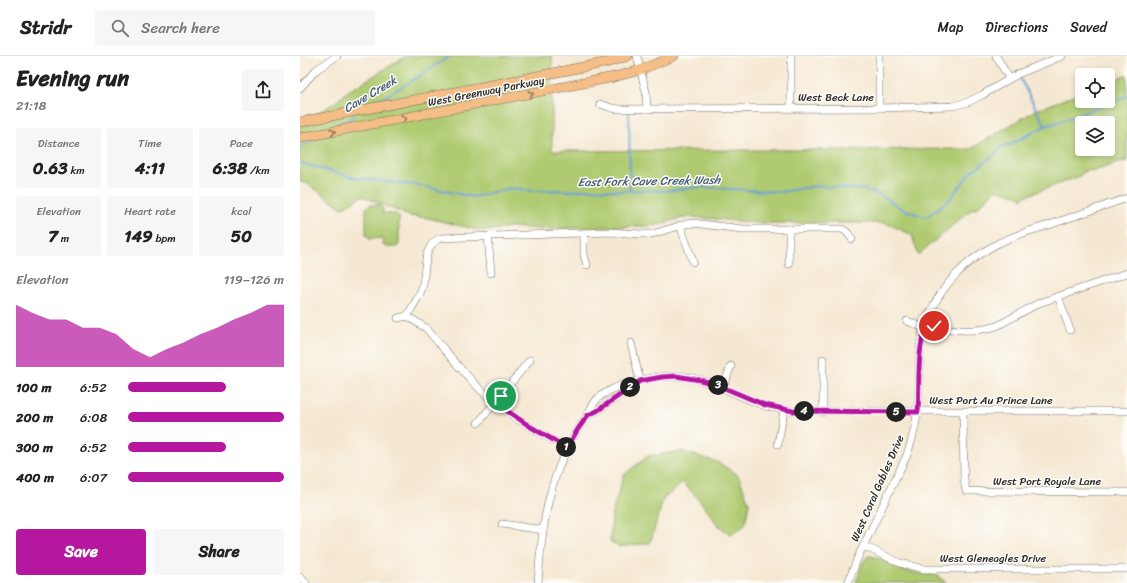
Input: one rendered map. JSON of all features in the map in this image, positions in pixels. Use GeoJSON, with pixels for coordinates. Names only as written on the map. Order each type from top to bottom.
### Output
{"type":"FeatureCollection","features":[{"type":"Feature","properties":{"kind":"main road","name":"West Greenway Parkway"},"geometry":{"type":"LineString","coordinates":[[300,122],[609,62],[628,56]]}},
{"type":"Feature","properties":{"kind":"main road","name":"West Greenway Parkway"},"geometry":{"type":"LineString","coordinates":[[300,138],[573,86],[640,70],[674,56]]}},
{"type":"Feature","properties":{"kind":"street"},"geometry":{"type":"LineString","coordinates":[[300,88],[316,70],[337,56]]}},
{"type":"Feature","properties":{"kind":"street"},"geometry":{"type":"LineString","coordinates":[[636,56],[646,92],[647,109]]}},
{"type":"Feature","properties":{"kind":"street"},"geometry":{"type":"LineString","coordinates":[[790,56],[791,108]]}},
{"type":"Feature","properties":{"kind":"street"},"geometry":{"type":"LineString","coordinates":[[879,56],[879,108]]}},
{"type":"Feature","properties":{"kind":"street"},"geometry":{"type":"LineString","coordinates":[[996,56],[1009,78]]}},
{"type":"Feature","properties":{"kind":"street","name":"West Beck Lane"},"geometry":{"type":"LineString","coordinates":[[600,104],[612,108],[647,109],[879,108],[953,106],[968,102],[1009,78],[1062,56]]}},
{"type":"Feature","properties":{"kind":"street","name":"West Coral Gables Drive"},"geometry":{"type":"LineString","coordinates":[[848,583],[913,439],[918,412],[919,360],[922,338],[938,297],[961,269],[984,251],[996,244],[1018,235],[1127,198]]}},
{"type":"Feature","properties":{"kind":"street"},"geometry":{"type":"LineString","coordinates":[[408,316],[420,293],[429,249],[435,240],[440,238],[584,233],[652,234],[680,225],[692,223],[742,229],[840,229],[849,234],[852,239]]}},
{"type":"Feature","properties":{"kind":"street"},"geometry":{"type":"LineString","coordinates":[[680,225],[694,262]]}},
{"type":"Feature","properties":{"kind":"street"},"geometry":{"type":"LineString","coordinates":[[789,229],[789,264]]}},
{"type":"Feature","properties":{"kind":"street"},"geometry":{"type":"LineString","coordinates":[[584,233],[584,255],[587,265]]}},
{"type":"Feature","properties":{"kind":"street"},"geometry":{"type":"LineString","coordinates":[[488,236],[491,273]]}},
{"type":"Feature","properties":{"kind":"street"},"geometry":{"type":"LineString","coordinates":[[907,321],[953,329],[990,328],[1058,296],[1127,273]]}},
{"type":"Feature","properties":{"kind":"street"},"geometry":{"type":"LineString","coordinates":[[1058,296],[1070,330]]}},
{"type":"Feature","properties":{"kind":"street"},"geometry":{"type":"LineString","coordinates":[[398,318],[408,316],[426,328],[472,382],[495,403],[531,427],[567,448]]}},
{"type":"Feature","properties":{"kind":"street"},"geometry":{"type":"LineString","coordinates":[[631,343],[640,381]]}},
{"type":"Feature","properties":{"kind":"street"},"geometry":{"type":"LineString","coordinates":[[823,359],[823,412]]}},
{"type":"Feature","properties":{"kind":"street"},"geometry":{"type":"LineString","coordinates":[[478,423],[530,360]]}},
{"type":"Feature","properties":{"kind":"street"},"geometry":{"type":"LineString","coordinates":[[723,388],[731,366]]}},
{"type":"Feature","properties":{"kind":"street","name":"West Port Au Prince Lane"},"geometry":{"type":"LineString","coordinates":[[538,583],[542,530],[549,497],[567,448],[588,415],[592,405],[608,391],[621,385],[662,377],[676,376],[700,380],[765,405],[793,411],[1127,411]]}},
{"type":"Feature","properties":{"kind":"street"},"geometry":{"type":"LineString","coordinates":[[778,444],[784,410]]}},
{"type":"Feature","properties":{"kind":"street","name":"West Port Royale Lane"},"geometry":{"type":"LineString","coordinates":[[963,412],[964,480],[966,492],[1127,492]]}},
{"type":"Feature","properties":{"kind":"street"},"geometry":{"type":"LineString","coordinates":[[502,524],[542,530]]}},
{"type":"Feature","properties":{"kind":"street","name":"West Gleneagles Drive"},"geometry":{"type":"LineString","coordinates":[[864,546],[900,563],[924,569],[1127,568]]}},
{"type":"Feature","properties":{"kind":"street"},"geometry":{"type":"LineString","coordinates":[[300,577],[306,583]]}},
{"type":"Feature","properties":{"kind":"green space"},"geometry":{"type":"Polygon","coordinates":[[[406,56],[552,56],[552,151],[971,149],[1034,111],[1075,95],[1075,108],[1115,108],[1115,79],[1127,75],[1127,162],[1124,161],[1091,172],[1089,170],[1082,173],[1080,176],[1023,197],[1023,199],[1019,196],[996,189],[975,210],[973,208],[918,255],[912,235],[888,224],[881,223],[759,223],[691,217],[649,226],[542,229],[511,227],[485,231],[428,218],[409,216],[362,196],[342,208],[308,184],[300,182],[300,124],[336,102],[347,92],[406,56]]]}},
{"type":"Feature","properties":{"kind":"green space"},"geometry":{"type":"Polygon","coordinates":[[[369,205],[380,205],[383,209],[383,213],[396,214],[399,217],[399,244],[397,247],[386,247],[383,245],[383,238],[369,239],[366,235],[366,208],[369,205]]]}},
{"type":"Feature","properties":{"kind":"green space"},"geometry":{"type":"Polygon","coordinates":[[[681,451],[717,462],[738,475],[749,503],[745,525],[731,535],[718,525],[697,497],[682,482],[673,492],[664,497],[650,543],[619,547],[610,541],[612,513],[624,475],[648,456],[681,451]]]}},
{"type":"Feature","properties":{"kind":"green space"},"geometry":{"type":"Polygon","coordinates":[[[868,556],[880,559],[903,570],[920,574],[938,575],[947,583],[856,583],[863,562],[868,556]]]}},
{"type":"Feature","properties":{"kind":"waterway","name":"Cave Creek"},"geometry":{"type":"LineString","coordinates":[[373,104],[450,56]]}},
{"type":"Feature","properties":{"kind":"waterway"},"geometry":{"type":"LineString","coordinates":[[1019,76],[1045,126]]}},
{"type":"Feature","properties":{"kind":"waterway","name":"East Fork Cave Creek Wash"},"geometry":{"type":"LineString","coordinates":[[300,163],[355,178],[417,185],[473,197],[511,188],[534,191],[573,191],[590,189],[664,191],[703,187],[780,192],[817,186],[865,190],[881,195],[902,209],[926,217],[949,200],[971,172],[997,153],[1001,147],[1011,144],[1045,126],[1065,120],[1127,96]]}},
{"type":"Feature","properties":{"kind":"waterway"},"geometry":{"type":"LineString","coordinates":[[629,110],[630,191]]}},
{"type":"Feature","properties":{"kind":"waterway","name":"Cave Creek"},"geometry":{"type":"LineString","coordinates":[[333,128],[354,116]]}},
{"type":"Feature","properties":{"kind":"waterway","name":"Cave Creek"},"geometry":{"type":"LineString","coordinates":[[300,147],[314,139]]}},
{"type":"Feature","properties":{"kind":"route"},"geometry":{"type":"LineString","coordinates":[[501,396],[495,403],[510,414],[567,448],[588,415],[597,411],[640,381],[662,377],[676,376],[700,380],[715,384],[765,405],[793,411],[918,412],[918,368],[923,332],[927,323],[934,326]]}}]}
